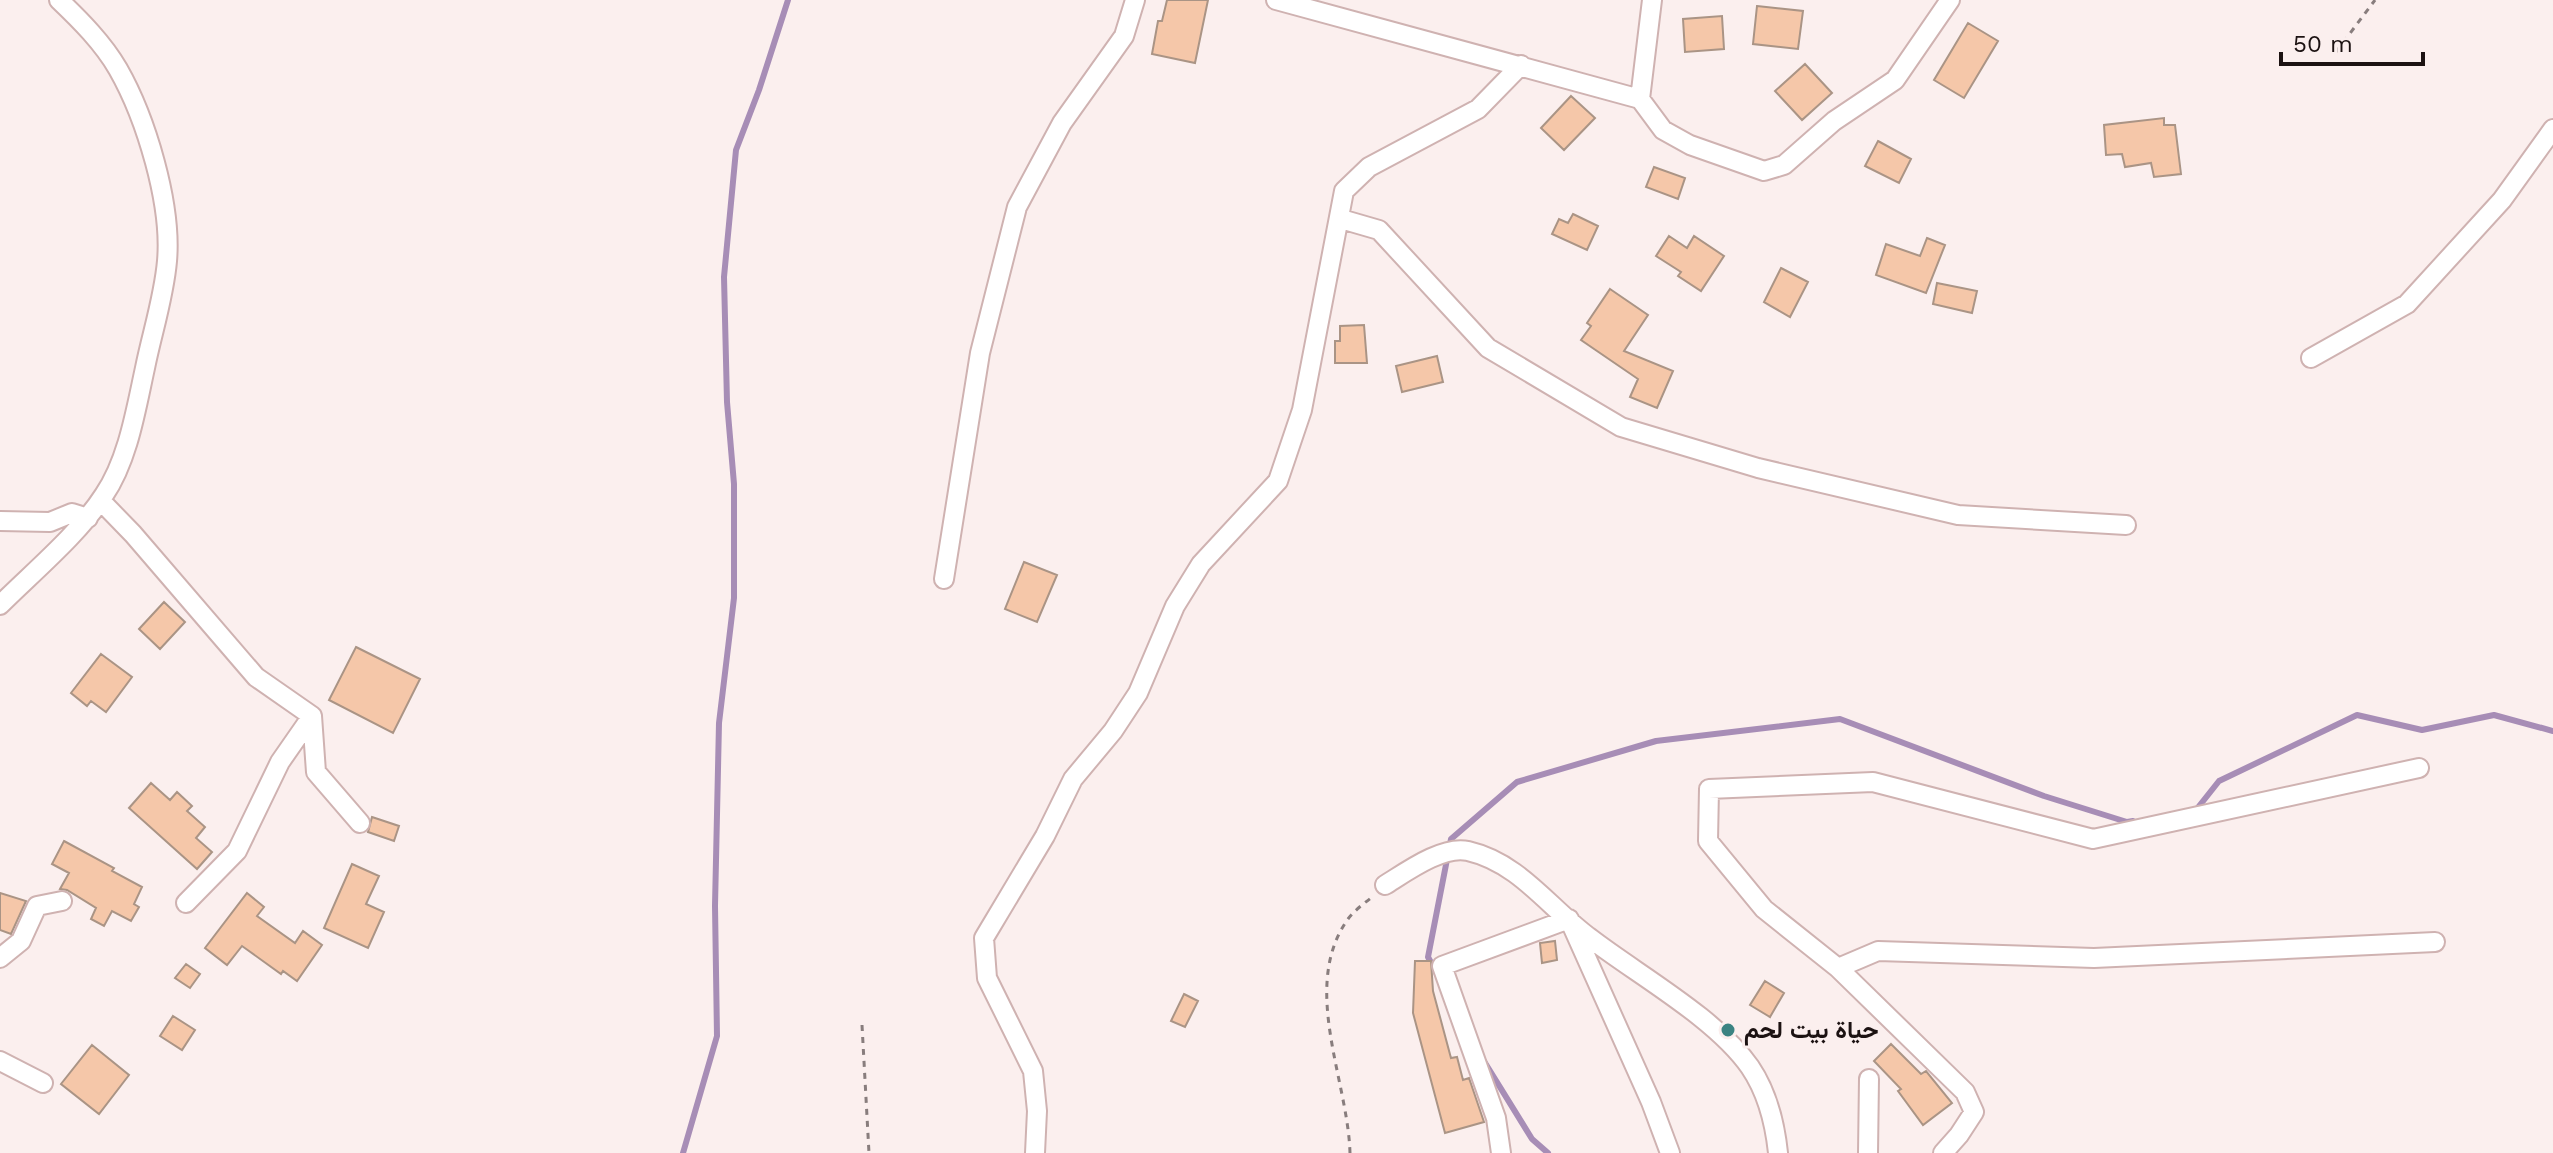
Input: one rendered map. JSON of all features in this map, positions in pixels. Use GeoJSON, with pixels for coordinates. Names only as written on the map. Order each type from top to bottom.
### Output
{"type":"FeatureCollection","features":[{"type":"Feature","properties":{"kind":"street"},"geometry":{"type":"LineString","coordinates":[[0,605],[88,518],[101,501],[123,453],[167,263],[168,228],[161,186],[139,115],[118,68],[85,25],[59,0]]}},
{"type":"Feature","properties":{"kind":"street"},"geometry":{"type":"LineString","coordinates":[[944,579],[980,353],[1017,207],[1062,123],[1124,36],[1135,0]]}},
{"type":"Feature","properties":{"kind":"street"},"geometry":{"type":"LineString","coordinates":[[1276,0],[1640,99],[1663,130],[1690,145],[1764,171],[1784,165],[1834,121],[1895,80],[1950,0]]}},
{"type":"Feature","properties":{"kind":"street"},"geometry":{"type":"LineString","coordinates":[[1640,99],[1652,0]]}},
{"type":"Feature","properties":{"kind":"street"},"geometry":{"type":"LineString","coordinates":[[1035,1153],[1037,1111],[1033,1071],[987,978],[984,938],[1045,836],[1073,779],[1113,731],[1138,693],[1175,606],[1194,575],[1278,481],[1302,410],[1344,191],[1369,167],[1478,109],[1521,65]]}},
{"type":"Feature","properties":{"kind":"street"},"geometry":{"type":"LineString","coordinates":[[2311,358],[2407,304],[2502,200],[2553,129]]}},
{"type":"Feature","properties":{"kind":"street"},"geometry":{"type":"LineString","coordinates":[[1341,219],[1379,230],[1488,348],[1621,427],[1758,468],[1958,515],[2126,525]]}},
{"type":"Feature","properties":{"kind":"street"},"geometry":{"type":"LineString","coordinates":[[101,501],[256,677],[312,716]]}},
{"type":"Feature","properties":{"kind":"street"},"geometry":{"type":"LineString","coordinates":[[0,521],[50,522],[72,513],[88,518]]}},
{"type":"Feature","properties":{"kind":"street"},"geometry":{"type":"LineString","coordinates":[[312,716],[316,772],[360,823]]}},
{"type":"Feature","properties":{"kind":"street"},"geometry":{"type":"LineString","coordinates":[[186,903],[237,851],[280,762],[312,716]]}},
{"type":"Feature","properties":{"kind":"street"},"geometry":{"type":"LineString","coordinates":[[1943,1153],[1974,1112],[1965,1092],[1838,968],[1764,909],[1708,841],[1709,789],[1873,782],[2093,839],[2419,768]]}},
{"type":"Feature","properties":{"kind":"street"},"geometry":{"type":"LineString","coordinates":[[1385,885],[1430,858],[1465,850],[1493,861],[1528,881],[1586,936],[1718,1031],[1750,1068],[1770,1110],[1778,1153]]}},
{"type":"Feature","properties":{"kind":"street"},"geometry":{"type":"LineString","coordinates":[[0,958],[21,941],[37,906],[62,901]]}},
{"type":"Feature","properties":{"kind":"street"},"geometry":{"type":"LineString","coordinates":[[1501,1153],[1496,1118],[1442,966],[1569,919]]}},
{"type":"Feature","properties":{"kind":"street"},"geometry":{"type":"LineString","coordinates":[[1569,919],[1651,1102],[1670,1153]]}},
{"type":"Feature","properties":{"kind":"street"},"geometry":{"type":"LineString","coordinates":[[1838,968],[1878,951],[2094,958],[2435,942]]}},
{"type":"Feature","properties":{"kind":"street"},"geometry":{"type":"LineString","coordinates":[[0,1061],[43,1083]]}},
{"type":"Feature","properties":{"kind":"street"},"geometry":{"type":"LineString","coordinates":[[1868,1153],[1869,1079]]}},
{"type":"Feature","properties":{"kind":"path"},"geometry":{"type":"LineString","coordinates":[[2336,52],[2375,0]]}},
{"type":"Feature","properties":{"kind":"path"},"geometry":{"type":"LineString","coordinates":[[1350,1153],[1327,1008],[1328,974],[1335,941],[1349,917],[1385,885]]}},
{"type":"Feature","properties":{"kind":"path"},"geometry":{"type":"LineString","coordinates":[[862,1025],[869,1153]]}},
{"type":"Feature","properties":{"kind":"building"},"geometry":{"type":"Polygon","coordinates":[[[1167,0],[1208,0],[1195,63],[1152,54],[1158,21],[1162,21],[1167,0]]]}},
{"type":"Feature","properties":{"kind":"building"},"geometry":{"type":"Polygon","coordinates":[[[1757,6],[1803,11],[1798,49],[1753,44],[1757,6]]]}},
{"type":"Feature","properties":{"kind":"building"},"geometry":{"type":"Polygon","coordinates":[[[1722,16],[1724,49],[1685,52],[1683,19],[1722,16]]]}},
{"type":"Feature","properties":{"kind":"building"},"geometry":{"type":"Polygon","coordinates":[[[1968,23],[1998,41],[1964,98],[1934,80],[1968,23]]]}},
{"type":"Feature","properties":{"kind":"building"},"geometry":{"type":"Polygon","coordinates":[[[1805,64],[1832,93],[1802,120],[1775,91],[1805,64]]]}},
{"type":"Feature","properties":{"kind":"building"},"geometry":{"type":"Polygon","coordinates":[[[1571,96],[1595,118],[1564,150],[1541,128],[1571,96]]]}},
{"type":"Feature","properties":{"kind":"building"},"geometry":{"type":"Polygon","coordinates":[[[2164,118],[2164,125],[2175,125],[2181,174],[2154,177],[2151,163],[2125,167],[2122,154],[2106,155],[2104,125],[2164,118]]]}},
{"type":"Feature","properties":{"kind":"building"},"geometry":{"type":"Polygon","coordinates":[[[1878,141],[1911,159],[1899,183],[1865,166],[1878,141]]]}},
{"type":"Feature","properties":{"kind":"building"},"geometry":{"type":"Polygon","coordinates":[[[1654,167],[1685,178],[1678,199],[1646,187],[1654,167]]]}},
{"type":"Feature","properties":{"kind":"building"},"geometry":{"type":"Polygon","coordinates":[[[1573,214],[1598,226],[1587,250],[1552,234],[1559,219],[1568,223],[1573,214]]]}},
{"type":"Feature","properties":{"kind":"building"},"geometry":{"type":"Polygon","coordinates":[[[1669,236],[1687,248],[1694,236],[1724,256],[1701,291],[1678,276],[1681,272],[1656,256],[1669,236]]]}},
{"type":"Feature","properties":{"kind":"building"},"geometry":{"type":"Polygon","coordinates":[[[1927,238],[1945,245],[1926,293],[1876,275],[1886,244],[1920,256],[1927,238]]]}},
{"type":"Feature","properties":{"kind":"building"},"geometry":{"type":"Polygon","coordinates":[[[1781,268],[1808,282],[1790,317],[1764,302],[1781,268]]]}},
{"type":"Feature","properties":{"kind":"building"},"geometry":{"type":"Polygon","coordinates":[[[1937,283],[1977,291],[1972,313],[1933,304],[1937,283]]]}},
{"type":"Feature","properties":{"kind":"building"},"geometry":{"type":"Polygon","coordinates":[[[1610,289],[1648,315],[1624,351],[1673,371],[1657,408],[1630,397],[1638,379],[1581,340],[1591,326],[1587,323],[1610,289]]]}},
{"type":"Feature","properties":{"kind":"building"},"geometry":{"type":"Polygon","coordinates":[[[1364,325],[1367,363],[1335,363],[1335,341],[1340,341],[1340,326],[1364,325]]]}},
{"type":"Feature","properties":{"kind":"building"},"geometry":{"type":"Polygon","coordinates":[[[1437,356],[1443,382],[1402,392],[1396,366],[1437,356]]]}},
{"type":"Feature","properties":{"kind":"building"},"geometry":{"type":"Polygon","coordinates":[[[1024,562],[1057,575],[1037,622],[1005,609],[1024,562]]]}},
{"type":"Feature","properties":{"kind":"building"},"geometry":{"type":"Polygon","coordinates":[[[164,602],[185,622],[160,649],[139,629],[164,602]]]}},
{"type":"Feature","properties":{"kind":"building"},"geometry":{"type":"Polygon","coordinates":[[[356,647],[420,679],[393,733],[329,700],[356,647]]]}},
{"type":"Feature","properties":{"kind":"building"},"geometry":{"type":"Polygon","coordinates":[[[101,654],[132,677],[106,712],[91,701],[87,706],[71,693],[101,654]]]}},
{"type":"Feature","properties":{"kind":"building"},"geometry":{"type":"Polygon","coordinates":[[[151,783],[170,800],[177,792],[192,806],[187,811],[205,827],[196,838],[212,852],[197,869],[129,808],[151,783]]]}},
{"type":"Feature","properties":{"kind":"building"},"geometry":{"type":"Polygon","coordinates":[[[372,817],[399,826],[394,841],[368,832],[372,817]]]}},
{"type":"Feature","properties":{"kind":"building"},"geometry":{"type":"Polygon","coordinates":[[[64,841],[142,887],[134,904],[139,907],[131,921],[112,911],[104,926],[91,919],[96,908],[60,889],[69,873],[52,864],[64,841]]]}},
{"type":"Feature","properties":{"kind":"building"},"geometry":{"type":"Polygon","coordinates":[[[352,864],[379,876],[366,904],[384,912],[368,948],[324,928],[352,864]]]}},
{"type":"Feature","properties":{"kind":"building"},"geometry":{"type":"Polygon","coordinates":[[[0,893],[26,901],[11,934],[0,930],[0,893]]]}},
{"type":"Feature","properties":{"kind":"building"},"geometry":{"type":"Polygon","coordinates":[[[247,893],[264,907],[257,916],[295,943],[303,931],[322,945],[297,981],[283,971],[281,974],[242,946],[227,965],[205,948],[247,893]]]}},
{"type":"Feature","properties":{"kind":"building"},"geometry":{"type":"Polygon","coordinates":[[[1555,941],[1557,960],[1542,963],[1540,943],[1555,941]]]}},
{"type":"Feature","properties":{"kind":"building"},"geometry":{"type":"Polygon","coordinates":[[[1415,961],[1431,961],[1433,991],[1451,1058],[1457,1057],[1463,1080],[1469,1078],[1484,1122],[1445,1133],[1413,1013],[1415,961]]]}},
{"type":"Feature","properties":{"kind":"building"},"geometry":{"type":"Polygon","coordinates":[[[186,964],[200,974],[190,988],[175,978],[186,964]]]}},
{"type":"Feature","properties":{"kind":"building"},"geometry":{"type":"Polygon","coordinates":[[[1765,981],[1784,993],[1770,1017],[1750,1005],[1765,981]]]}},
{"type":"Feature","properties":{"kind":"building"},"geometry":{"type":"Polygon","coordinates":[[[1184,994],[1198,1001],[1185,1027],[1171,1021],[1184,994]]]}},
{"type":"Feature","properties":{"kind":"building"},"geometry":{"type":"Polygon","coordinates":[[[173,1016],[195,1030],[182,1050],[160,1036],[173,1016]]]}},
{"type":"Feature","properties":{"kind":"building"},"geometry":{"type":"Polygon","coordinates":[[[1891,1044],[1921,1074],[1926,1071],[1952,1103],[1923,1125],[1898,1091],[1901,1089],[1874,1061],[1891,1044]]]}},
{"type":"Feature","properties":{"kind":"building"},"geometry":{"type":"Polygon","coordinates":[[[92,1045],[129,1075],[99,1114],[61,1084],[92,1045]]]}},
{"type":"Feature","properties":{"kind":"waterway"},"geometry":{"type":"LineString","coordinates":[[683,1153],[717,1036],[715,906],[719,723],[734,598],[734,484],[727,402],[724,277],[736,150],[788,0]]}},
{"type":"Feature","properties":{"kind":"waterway"},"geometry":{"type":"LineString","coordinates":[[2196,810],[2219,781],[2357,715],[2422,730],[2494,715],[2553,731]]}},
{"type":"Feature","properties":{"kind":"waterway"},"geometry":{"type":"LineString","coordinates":[[1437,974],[1428,957],[1451,839],[1517,782],[1656,741],[1840,719],[2044,796],[2127,822],[2133,821]]}},
{"type":"Feature","properties":{"kind":"waterway"},"geometry":{"type":"LineString","coordinates":[[1482,1058],[1532,1139],[1548,1153]]}},
{"type":"Feature","properties":{"kind":"place","name":"حياة بيت لحم"},"geometry":{"type":"Point","coordinates":[1728,1030]}}]}
